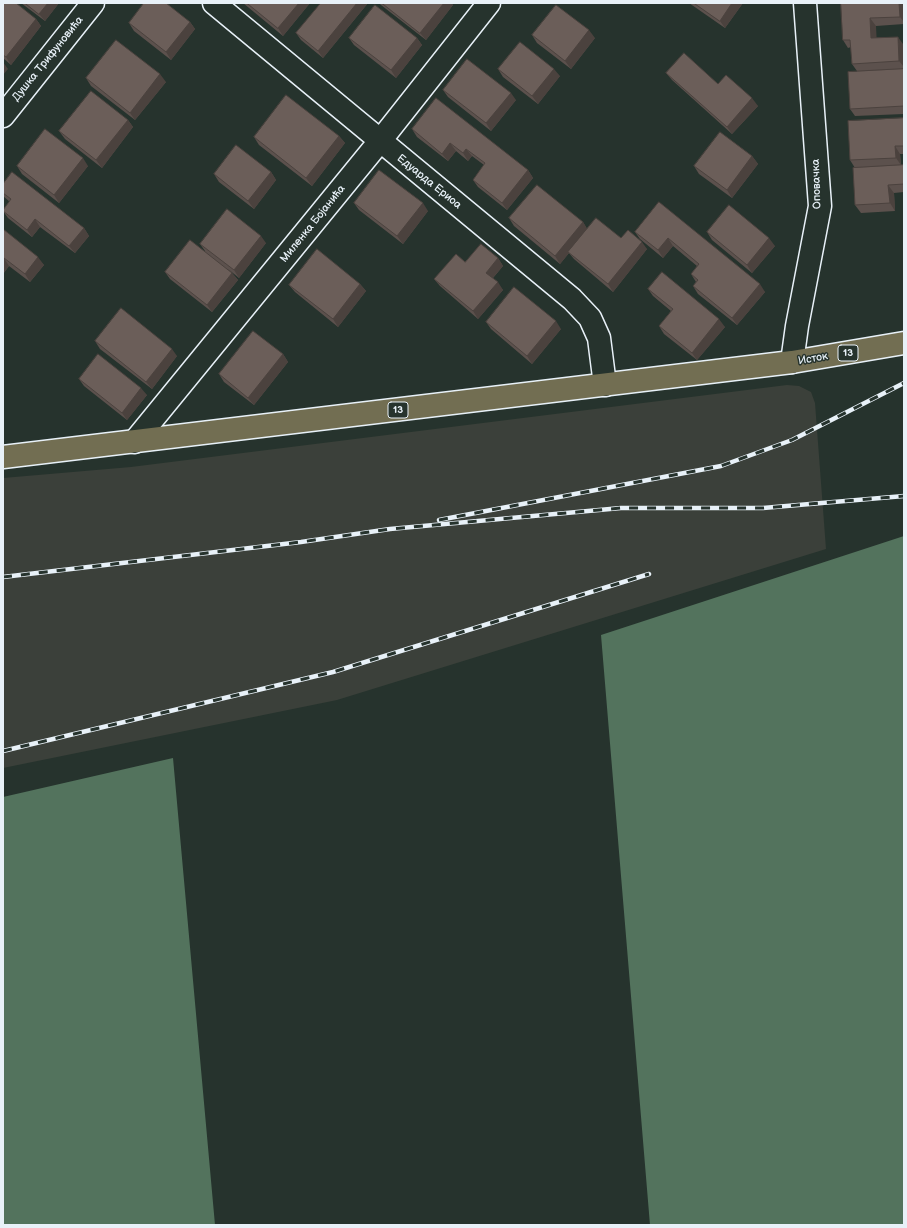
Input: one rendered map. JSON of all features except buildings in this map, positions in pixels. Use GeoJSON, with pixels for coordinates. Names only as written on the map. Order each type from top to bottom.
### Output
{"type":"FeatureCollection","features":[{"type":"Feature","properties":{"kind":"main road","name":"Исток"},"geometry":{"type":"LineString","coordinates":[[792,362],[904,343]]}},
{"type":"Feature","properties":{"kind":"main road","name":"13"},"geometry":{"type":"LineString","coordinates":[[3,457],[792,362]]}},
{"type":"Feature","properties":{"kind":"street","name":"Душка Трифуновића"},"geometry":{"type":"LineString","coordinates":[[3,116],[93,3]]}},
{"type":"Feature","properties":{"kind":"street","name":"Едуарда Ериоа"},"geometry":{"type":"LineString","coordinates":[[214,3],[572,299],[590,318],[599,338],[605,385]]}},
{"type":"Feature","properties":{"kind":"street","name":"Миленка Бојанића"},"geometry":{"type":"LineString","coordinates":[[134,442],[380,141],[489,3]]}},
{"type":"Feature","properties":{"kind":"street","name":"Оповачка"},"geometry":{"type":"LineString","coordinates":[[792,362],[797,326],[820,206],[805,3]]}},
{"type":"Feature","properties":{"kind":"shaded area"},"geometry":{"type":"Polygon","coordinates":[[[787,385],[799,386],[811,392],[815,403],[826,549],[337,700],[3,768],[3,478],[131,467],[787,385]]]}},
{"type":"Feature","properties":{"kind":"green space"},"geometry":{"type":"Polygon","coordinates":[[[904,536],[904,1225],[650,1225],[601,635],[904,536]]]}},
{"type":"Feature","properties":{"kind":"green space"},"geometry":{"type":"Polygon","coordinates":[[[173,758],[215,1225],[3,1225],[3,797],[173,758]]]}},
{"type":"Feature","properties":{"kind":"railway"},"geometry":{"type":"LineString","coordinates":[[439,520],[721,466],[792,440],[904,383]]}},
{"type":"Feature","properties":{"kind":"railway"},"geometry":{"type":"LineString","coordinates":[[3,577],[301,542],[390,529],[621,508],[763,508],[904,496]]}},
{"type":"Feature","properties":{"kind":"railway"},"geometry":{"type":"LineString","coordinates":[[3,751],[333,672],[649,574]]}}]}
